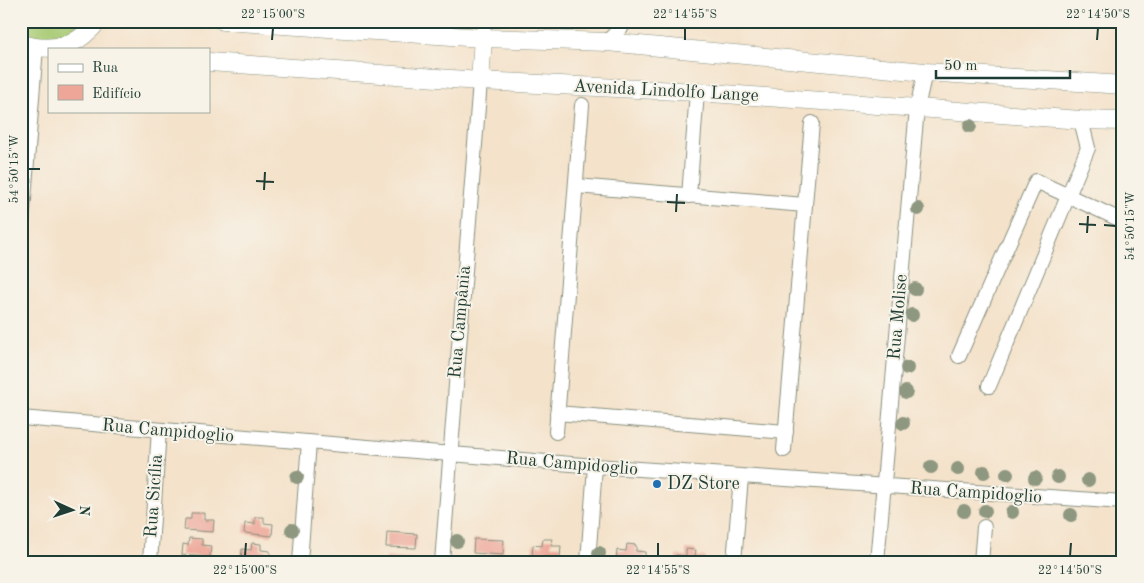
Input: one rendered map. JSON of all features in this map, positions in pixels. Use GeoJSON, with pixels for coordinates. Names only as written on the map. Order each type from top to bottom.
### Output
{"type":"FeatureCollection","features":[{"type":"Feature","properties":{"kind":"street"},"geometry":{"type":"LineString","coordinates":[[21,238],[29,45],[44,48],[70,47],[98,21]]}},
{"type":"Feature","properties":{"kind":"street"},"geometry":{"type":"LineString","coordinates":[[223,21],[484,30],[924,72],[1123,85]]}},
{"type":"Feature","properties":{"kind":"street"},"geometry":{"type":"LineString","coordinates":[[606,42],[627,21]]}},
{"type":"Feature","properties":{"kind":"street"},"geometry":{"type":"LineString","coordinates":[[480,81],[484,30]]}},
{"type":"Feature","properties":{"kind":"street","name":"Avenida Lindolfo Lange"},"geometry":{"type":"LineString","coordinates":[[210,62],[480,81],[697,92],[1081,120],[1123,121]]}},
{"type":"Feature","properties":{"kind":"street","name":"Rua Molise"},"geometry":{"type":"LineString","coordinates":[[877,562],[882,487],[917,108],[924,72]]}},
{"type":"Feature","properties":{"kind":"street","name":"Rua Campânia"},"geometry":{"type":"LineString","coordinates":[[442,562],[480,81]]}},
{"type":"Feature","properties":{"kind":"street"},"geometry":{"type":"LineString","coordinates":[[689,196],[697,92]]}},
{"type":"Feature","properties":{"kind":"street"},"geometry":{"type":"LineString","coordinates":[[556,432],[582,105]]}},
{"type":"Feature","properties":{"kind":"street"},"geometry":{"type":"LineString","coordinates":[[989,386],[1088,148],[1081,120]]}},
{"type":"Feature","properties":{"kind":"street"},"geometry":{"type":"LineString","coordinates":[[784,450],[812,123]]}},
{"type":"Feature","properties":{"kind":"street"},"geometry":{"type":"LineString","coordinates":[[959,356],[1036,181],[1123,220]]}},
{"type":"Feature","properties":{"kind":"street"},"geometry":{"type":"LineString","coordinates":[[576,186],[805,205]]}},
{"type":"Feature","properties":{"kind":"street"},"geometry":{"type":"LineString","coordinates":[[557,413],[786,432]]}},
{"type":"Feature","properties":{"kind":"street","name":"Rua Campidoglio"},"geometry":{"type":"LineString","coordinates":[[21,418],[595,466],[1123,502]]}},
{"type":"Feature","properties":{"kind":"street","name":"Rua Sicília"},"geometry":{"type":"LineString","coordinates":[[150,562],[158,430]]}},
{"type":"Feature","properties":{"kind":"street"},"geometry":{"type":"LineString","coordinates":[[300,562],[309,442]]}},
{"type":"Feature","properties":{"kind":"street"},"geometry":{"type":"LineString","coordinates":[[588,562],[595,466]]}},
{"type":"Feature","properties":{"kind":"street"},"geometry":{"type":"LineString","coordinates":[[734,562],[741,477]]}},
{"type":"Feature","properties":{"kind":"street"},"geometry":{"type":"LineString","coordinates":[[981,562],[984,527]]}},
{"type":"Feature","properties":{"kind":"green space"},"geometry":{"type":"Polygon","coordinates":[[[21,21],[85,21],[71,32],[47,38],[30,35],[21,31],[21,21]]]}},
{"type":"Feature","properties":{"kind":"building"},"geometry":{"type":"Polygon","coordinates":[[[191,513],[204,513],[204,520],[214,520],[213,532],[184,530],[185,519],[191,519],[191,513]]]}},
{"type":"Feature","properties":{"kind":"building"},"geometry":{"type":"Polygon","coordinates":[[[255,517],[264,517],[264,523],[273,524],[272,536],[244,533],[245,523],[255,524],[255,517]]]}},
{"type":"Feature","properties":{"kind":"building"},"geometry":{"type":"Polygon","coordinates":[[[387,532],[417,534],[416,548],[386,547],[387,532]]]}},
{"type":"Feature","properties":{"kind":"building"},"geometry":{"type":"Polygon","coordinates":[[[189,538],[202,539],[202,545],[211,546],[210,557],[182,555],[183,544],[188,545],[189,538]]]}},
{"type":"Feature","properties":{"kind":"building"},"geometry":{"type":"Polygon","coordinates":[[[474,539],[504,540],[503,555],[473,553],[474,539]]]}},
{"type":"Feature","properties":{"kind":"building"},"geometry":{"type":"Polygon","coordinates":[[[543,539],[552,539],[551,546],[561,546],[560,558],[532,556],[533,545],[542,546],[543,539]]]}},
{"type":"Feature","properties":{"kind":"building"},"geometry":{"type":"Polygon","coordinates":[[[252,543],[261,544],[261,550],[270,551],[270,562],[241,560],[242,549],[251,550],[252,543]]]}},
{"type":"Feature","properties":{"kind":"building"},"geometry":{"type":"Polygon","coordinates":[[[627,544],[636,545],[636,551],[645,552],[645,562],[616,561],[617,550],[626,551],[627,544]]]}},
{"type":"Feature","properties":{"kind":"building"},"geometry":{"type":"Polygon","coordinates":[[[686,549],[696,550],[695,556],[705,557],[705,562],[676,562],[676,555],[686,556],[686,549]]]}},
{"type":"Feature","properties":{"kind":"building"},"geometry":{"type":"Polygon","coordinates":[[[386,557],[414,560],[414,562],[386,562],[386,557]]]}},
{"type":"Feature","properties":{"kind":"place","name":"DZ Store"},"geometry":{"type":"Point","coordinates":[657,484]}}]}
